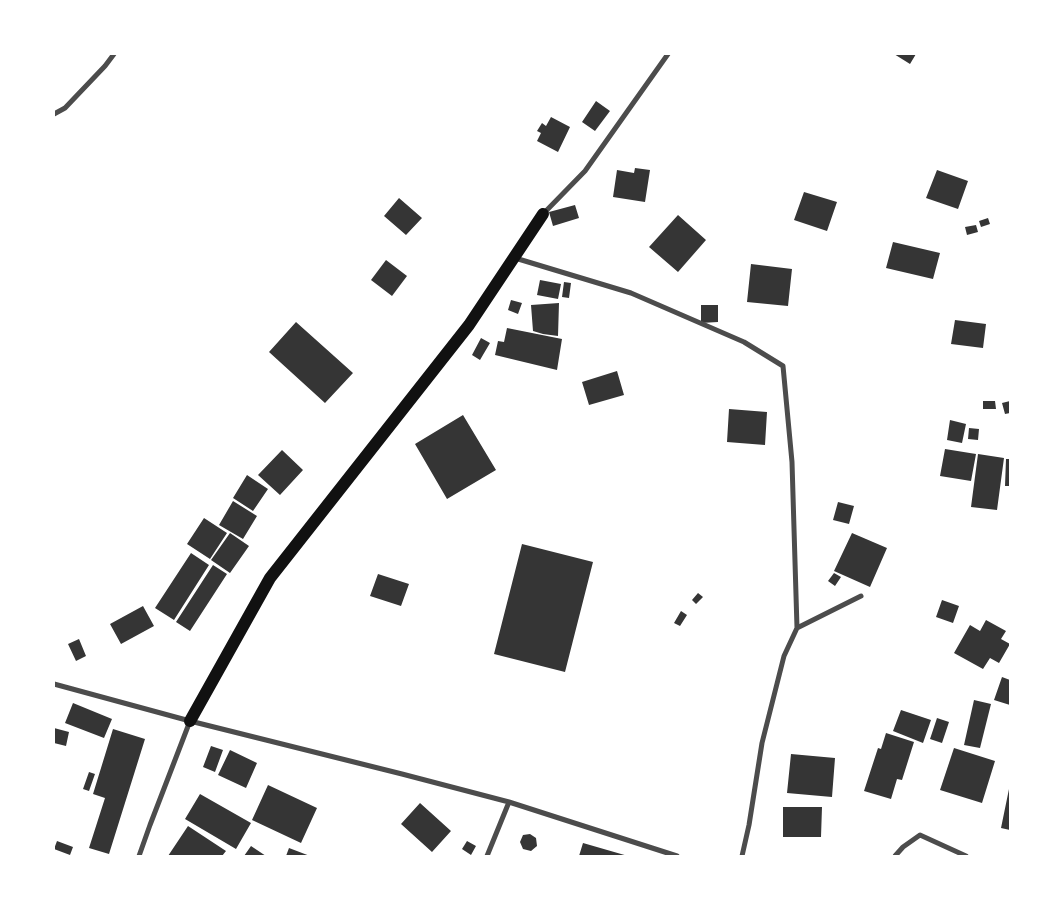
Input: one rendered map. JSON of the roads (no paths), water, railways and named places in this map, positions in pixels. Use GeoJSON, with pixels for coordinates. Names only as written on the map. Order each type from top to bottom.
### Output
{"type":"FeatureCollection","features":[{"type":"Feature","properties":{"kind":"main road"},"geometry":{"type":"LineString","coordinates":[[190,721],[270,578],[469,325],[543,214]]}},
{"type":"Feature","properties":{"kind":"street"},"geometry":{"type":"LineString","coordinates":[[54,114],[65,108],[114,54]]}},
{"type":"Feature","properties":{"kind":"street"},"geometry":{"type":"LineString","coordinates":[[543,214],[585,171],[668,54]]}},
{"type":"Feature","properties":{"kind":"street"},"geometry":{"type":"LineString","coordinates":[[515,258],[631,292],[744,342],[783,366],[792,462],[797,628],[784,656],[762,743],[742,856]]}},
{"type":"Feature","properties":{"kind":"street"},"geometry":{"type":"LineString","coordinates":[[797,628],[860,596]]}},
{"type":"Feature","properties":{"kind":"street"},"geometry":{"type":"LineString","coordinates":[[54,684],[190,721],[509,802],[677,856]]}},
{"type":"Feature","properties":{"kind":"street"},"geometry":{"type":"LineString","coordinates":[[139,856],[190,721]]}},
{"type":"Feature","properties":{"kind":"street"},"geometry":{"type":"LineString","coordinates":[[487,856],[509,802]]}},
{"type":"Feature","properties":{"kind":"street"},"geometry":{"type":"LineString","coordinates":[[895,856],[903,847],[920,835],[966,856]]}}]}
